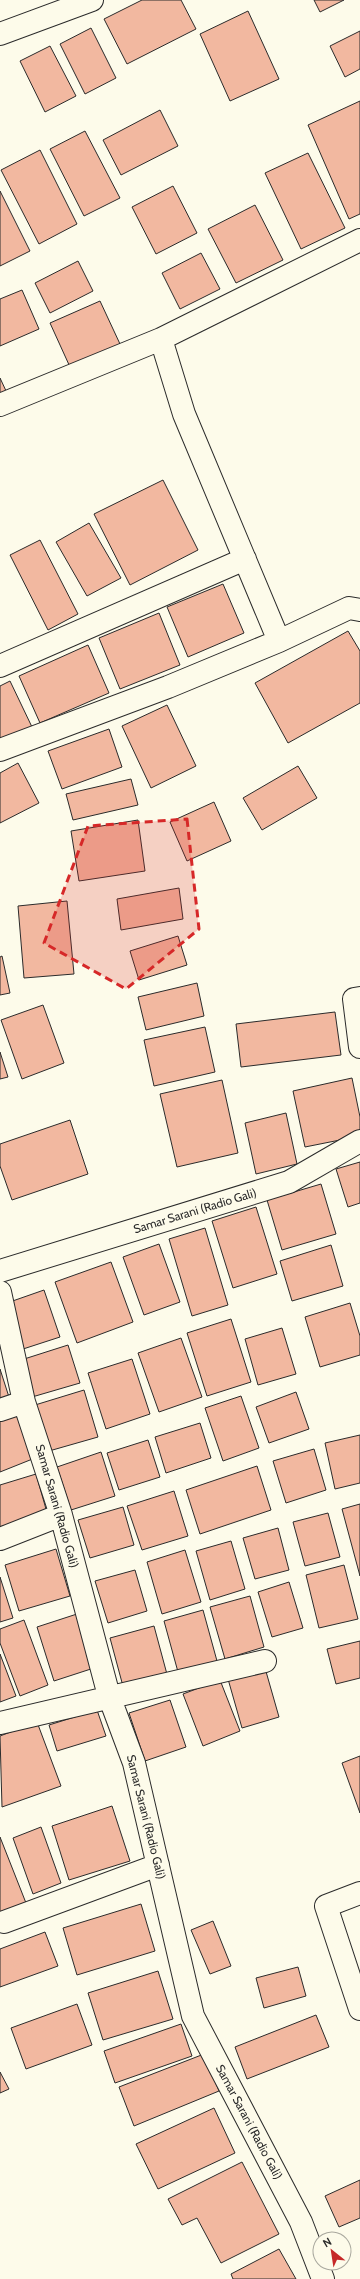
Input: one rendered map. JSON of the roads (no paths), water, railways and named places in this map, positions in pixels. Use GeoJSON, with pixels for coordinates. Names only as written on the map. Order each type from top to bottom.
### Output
{"type":"FeatureCollection","features":[{"type":"Feature","properties":{"kind":"street"},"geometry":{"type":"LineString","coordinates":[[0,34],[92,0]]}},
{"type":"Feature","properties":{"kind":"street"},"geometry":{"type":"LineString","coordinates":[[0,405],[161,339],[360,240]]}},
{"type":"Feature","properties":{"kind":"street"},"geometry":{"type":"LineString","coordinates":[[161,339],[184,414],[279,641]]}},
{"type":"Feature","properties":{"kind":"street"},"geometry":{"type":"LineString","coordinates":[[0,666],[245,558]]}},
{"type":"Feature","properties":{"kind":"street"},"geometry":{"type":"LineString","coordinates":[[0,750],[168,687],[279,641],[349,608],[360,610]]}},
{"type":"Feature","properties":{"kind":"street"},"geometry":{"type":"LineString","coordinates":[[360,998],[354,999],[360,1047]]}},
{"type":"Feature","properties":{"kind":"street","name":"Samar Sarani (Radio Gali)"},"geometry":{"type":"LineString","coordinates":[[0,1271],[289,1182],[360,1141]]}},
{"type":"Feature","properties":{"kind":"street","name":"Samar Sarani (Radio Gali)"},"geometry":{"type":"LineString","coordinates":[[0,1292],[24,1402],[61,1515],[109,1696],[134,1763],[193,2016],[301,2222],[323,2279]]}},
{"type":"Feature","properties":{"kind":"street"},"geometry":{"type":"LineString","coordinates":[[0,1410],[24,1402]]}},
{"type":"Feature","properties":{"kind":"street"},"geometry":{"type":"LineString","coordinates":[[0,1539],[61,1515]]}},
{"type":"Feature","properties":{"kind":"street"},"geometry":{"type":"LineString","coordinates":[[0,1723],[109,1696],[265,1662]]}},
{"type":"Feature","properties":{"kind":"street"},"geometry":{"type":"LineString","coordinates":[[4,1922],[158,1864]]}},
{"type":"Feature","properties":{"kind":"street"},"geometry":{"type":"LineString","coordinates":[[360,1893],[326,1906],[360,2009]]}}]}
